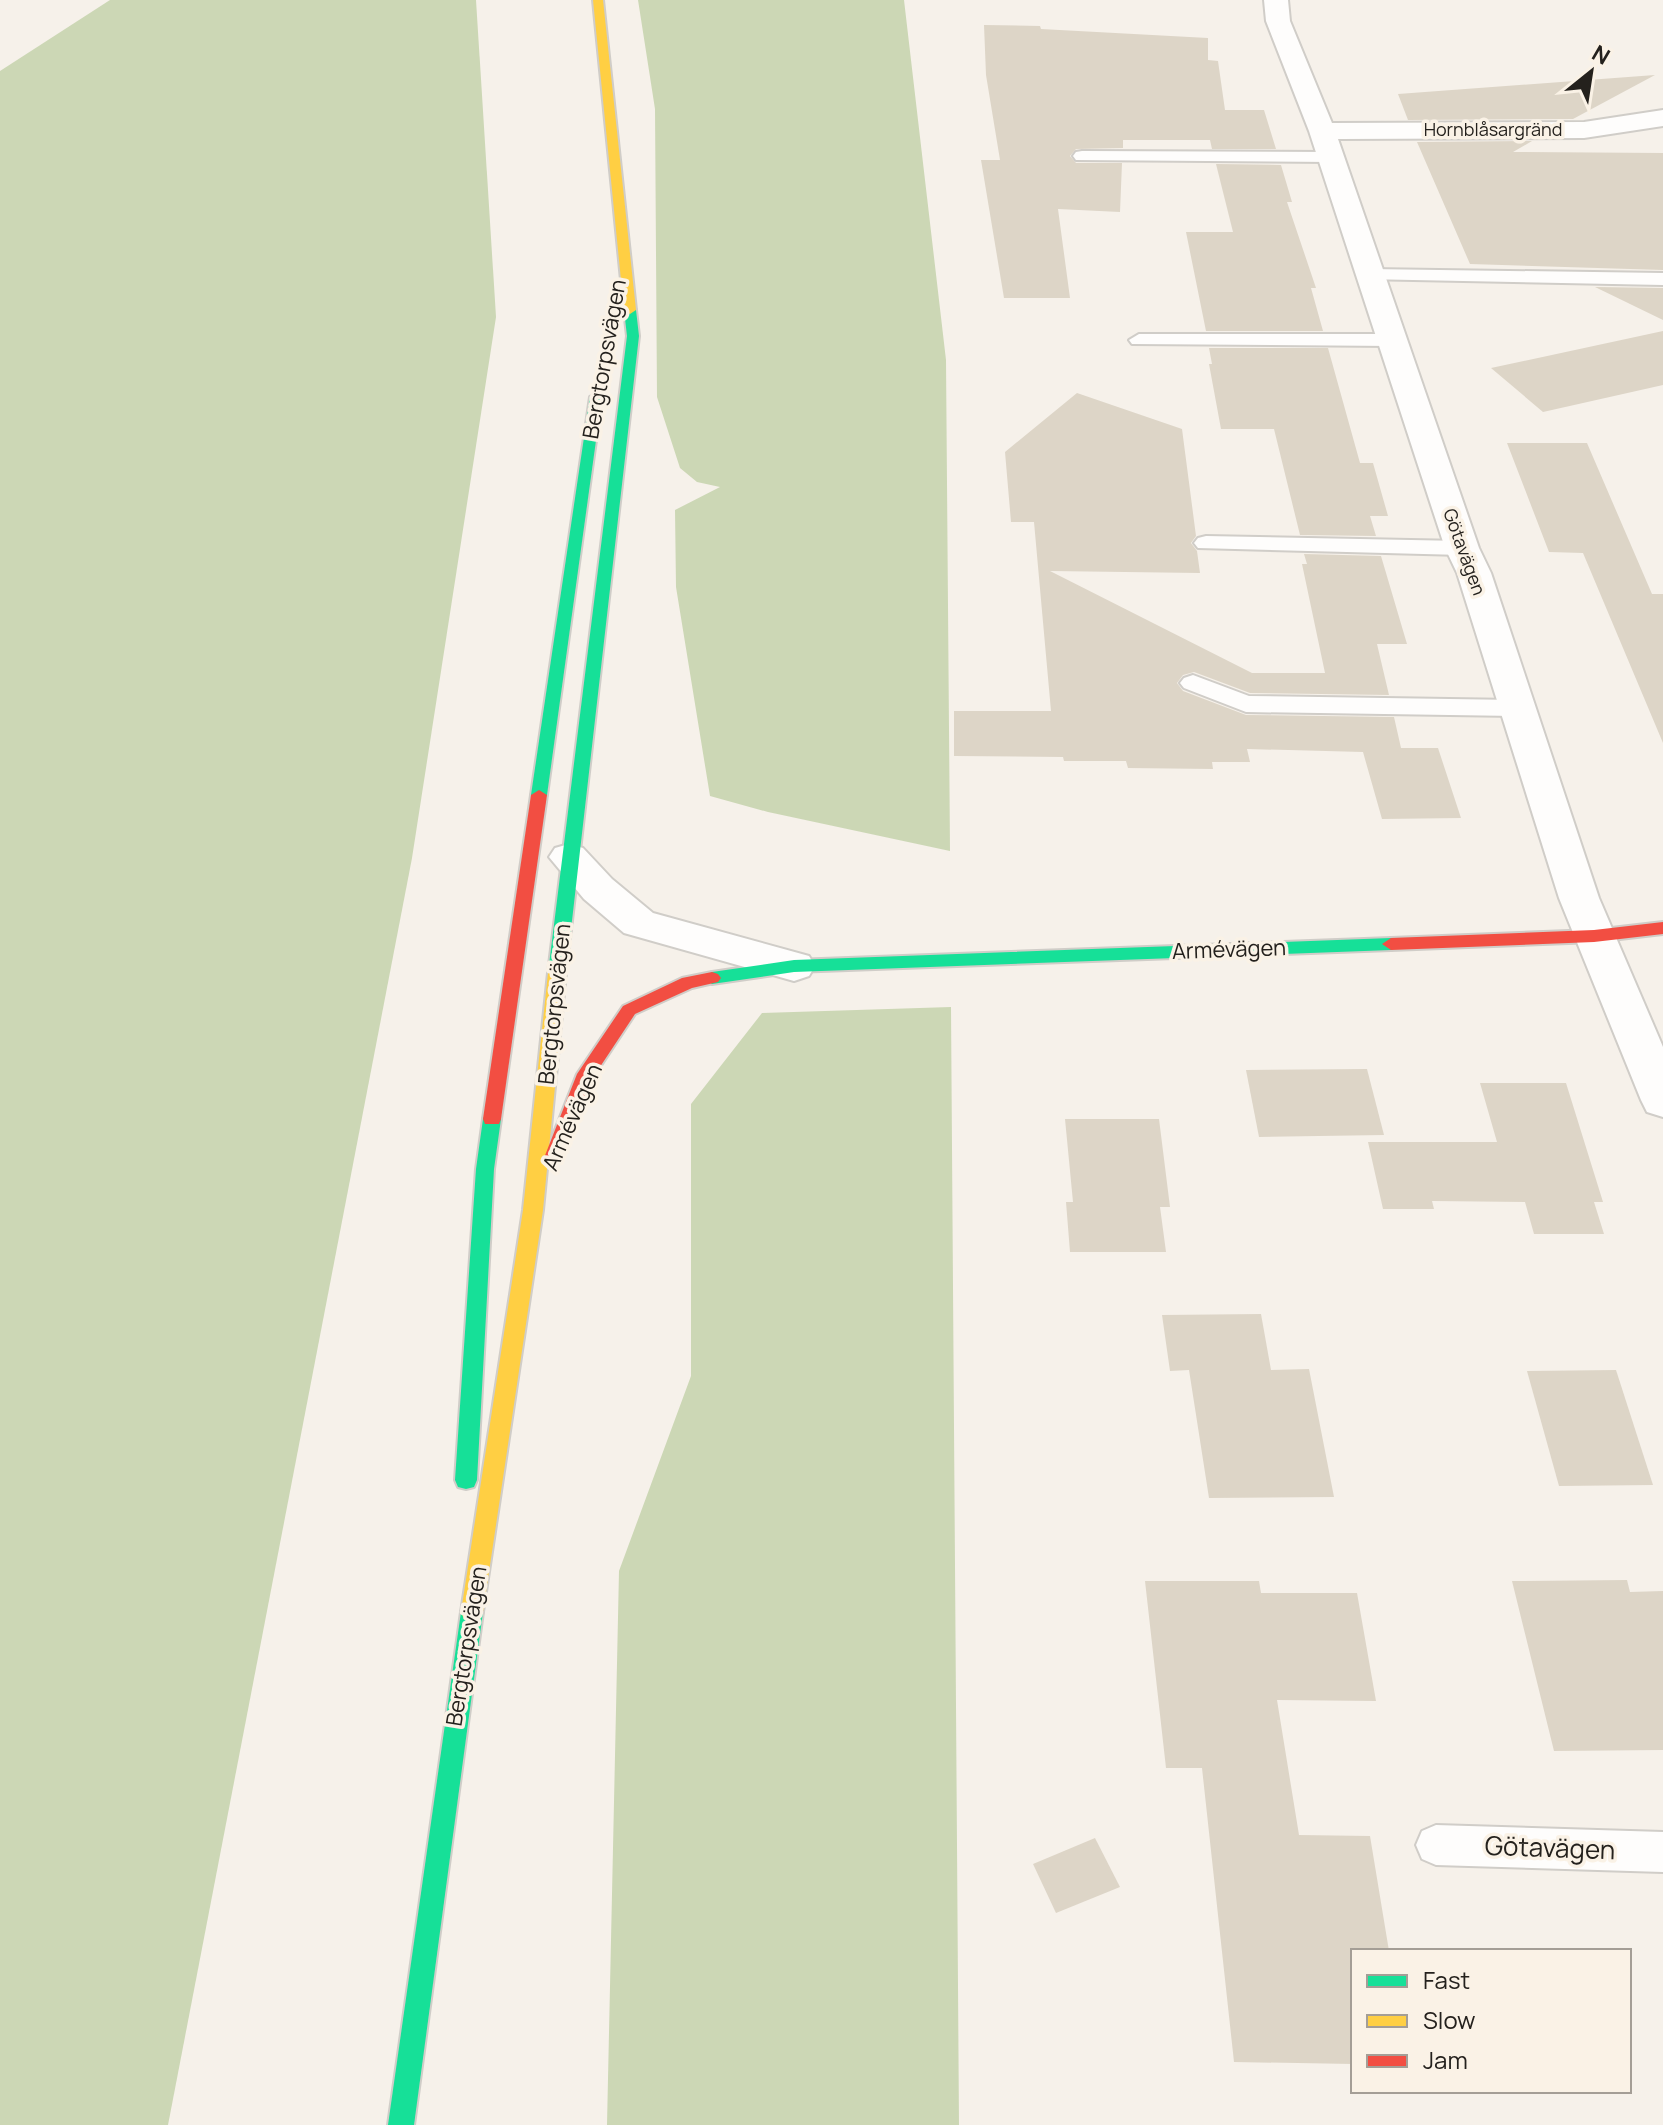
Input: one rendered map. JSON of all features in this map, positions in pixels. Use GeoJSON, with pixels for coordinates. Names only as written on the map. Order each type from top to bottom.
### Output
{"type":"FeatureCollection","features":[{"type":"Feature","properties":{"kind":"main road","name":"Bergtorpsvägen"},"geometry":{"type":"LineString","coordinates":[[401,2125],[449,1762],[533,1210],[569,857],[633,336],[598,0]]}},
{"type":"Feature","properties":{"kind":"main road","name":"Bergtorpsvägen"},"geometry":{"type":"LineString","coordinates":[[611,305],[624,244]]}},
{"type":"Feature","properties":{"kind":"main road","name":"Bergtorpsvägen"},"geometry":{"type":"LineString","coordinates":[[465,1497],[485,1169],[598,383]]}},
{"type":"Feature","properties":{"kind":"main road","name":"Armévägen"},"geometry":{"type":"LineString","coordinates":[[533,1210],[586,1074],[629,1010],[688,982],[794,966],[1594,936],[1663,928]]}},
{"type":"Feature","properties":{"kind":"main road","name":"Bergtorpsvägen"},"geometry":{"type":"LineString","coordinates":[[449,1762],[461,1559]]}},
{"type":"Feature","properties":{"kind":"street","name":"Götavägen"},"geometry":{"type":"LineString","coordinates":[[1276,0],[1278,21],[1326,144],[1462,548],[1474,573],[1515,708],[1594,936],[1663,1100]]}},
{"type":"Feature","properties":{"kind":"street","name":"Hornblåsargränd"},"geometry":{"type":"LineString","coordinates":[[1326,144],[1584,130],[1663,118]]}},
{"type":"Feature","properties":{"kind":"street","name":"Armévägen"},"geometry":{"type":"LineString","coordinates":[[569,857],[598,889],[639,923],[794,966]]}},
{"type":"Feature","properties":{"kind":"lane"},"geometry":{"type":"LineString","coordinates":[[1082,156],[1326,144]]}},
{"type":"Feature","properties":{"kind":"lane"},"geometry":{"type":"LineString","coordinates":[[1370,275],[1663,279]]}},
{"type":"Feature","properties":{"kind":"lane"},"geometry":{"type":"LineString","coordinates":[[1139,340],[1392,340]]}},
{"type":"Feature","properties":{"kind":"lane"},"geometry":{"type":"LineString","coordinates":[[1206,543],[1462,548]]}},
{"type":"Feature","properties":{"kind":"lane"},"geometry":{"type":"LineString","coordinates":[[1193,683],[1246,704],[1515,708]]}},
{"type":"Feature","properties":{"kind":"lane","name":"Götavägen"},"geometry":{"type":"LineString","coordinates":[[1436,1845],[1663,1852]]}},
{"type":"Feature","properties":{"kind":"green space"},"geometry":{"type":"Polygon","coordinates":[[[110,0],[476,0],[496,317],[412,858],[168,2125],[0,2125],[0,71],[110,0]]]}},
{"type":"Feature","properties":{"kind":"green space"},"geometry":{"type":"Polygon","coordinates":[[[638,0],[904,0],[946,360],[950,851],[768,812],[710,796],[676,587],[675,510],[720,487],[697,482],[680,468],[657,397],[655,109],[638,0]]]}},
{"type":"Feature","properties":{"kind":"green space"},"geometry":{"type":"Polygon","coordinates":[[[951,1007],[959,2125],[607,2125],[619,1571],[691,1376],[691,1104],[762,1013],[951,1007]]]}},
{"type":"Feature","properties":{"kind":"building"},"geometry":{"type":"Polygon","coordinates":[[[984,25],[1208,38],[1208,60],[1218,61],[1225,110],[1264,110],[1276,149],[1212,149],[1210,140],[1123,140],[1123,148],[1076,149],[1070,156],[1076,163],[1122,163],[1120,212],[1058,209],[1070,298],[1004,298],[981,160],[1000,160],[986,75],[984,25]]]}},
{"type":"Feature","properties":{"kind":"building"},"geometry":{"type":"Polygon","coordinates":[[[1655,75],[1573,119],[1408,120],[1398,94],[1655,75]]]}},
{"type":"Feature","properties":{"kind":"building"},"geometry":{"type":"Polygon","coordinates":[[[1532,141],[1513,152],[1663,153],[1663,270],[1470,264],[1417,142],[1532,141]]]}},
{"type":"Feature","properties":{"kind":"building"},"geometry":{"type":"Polygon","coordinates":[[[1216,164],[1281,165],[1292,202],[1287,202],[1316,288],[1311,288],[1323,331],[1206,331],[1186,232],[1233,232],[1216,164]]]}},
{"type":"Feature","properties":{"kind":"building"},"geometry":{"type":"Polygon","coordinates":[[[1595,287],[1663,288],[1663,320],[1595,287]]]}},
{"type":"Feature","properties":{"kind":"building"},"geometry":{"type":"Polygon","coordinates":[[[1663,331],[1663,385],[1543,412],[1491,368],[1663,331]]]}},
{"type":"Feature","properties":{"kind":"building"},"geometry":{"type":"Polygon","coordinates":[[[1209,348],[1328,348],[1360,463],[1373,463],[1388,516],[1370,516],[1376,536],[1300,535],[1274,429],[1221,429],[1209,348]]]}},
{"type":"Feature","properties":{"kind":"building"},"geometry":{"type":"Polygon","coordinates":[[[1077,393],[1182,429],[1196,536],[1191,543],[1197,551],[1200,573],[1050,571],[1252,673],[1325,673],[1302,564],[1307,564],[1304,554],[1381,556],[1407,644],[1377,644],[1389,695],[1250,693],[1194,672],[1183,675],[1177,683],[1183,691],[1246,715],[1394,717],[1401,748],[1438,748],[1461,818],[1382,819],[1363,752],[1247,749],[1250,762],[1212,762],[1213,769],[1128,768],[1126,761],[1064,761],[1063,757],[954,756],[954,711],[1051,711],[1034,522],[1011,522],[1005,452],[1077,393]]]}},
{"type":"Feature","properties":{"kind":"building"},"geometry":{"type":"Polygon","coordinates":[[[1507,443],[1587,443],[1652,594],[1663,594],[1663,743],[1583,553],[1549,552],[1507,443]]]}},
{"type":"Feature","properties":{"kind":"building"},"geometry":{"type":"Polygon","coordinates":[[[1367,1069],[1384,1135],[1259,1137],[1246,1070],[1367,1069]]]}},
{"type":"Feature","properties":{"kind":"building"},"geometry":{"type":"Polygon","coordinates":[[[1480,1083],[1566,1083],[1603,1202],[1594,1202],[1604,1234],[1534,1234],[1525,1202],[1432,1201],[1434,1209],[1383,1209],[1368,1142],[1497,1142],[1480,1083]]]}},
{"type":"Feature","properties":{"kind":"building"},"geometry":{"type":"Polygon","coordinates":[[[1065,1119],[1159,1119],[1170,1207],[1160,1207],[1166,1252],[1070,1252],[1066,1202],[1073,1202],[1065,1119]]]}},
{"type":"Feature","properties":{"kind":"building"},"geometry":{"type":"Polygon","coordinates":[[[1261,1314],[1271,1370],[1309,1369],[1334,1497],[1209,1498],[1189,1370],[1170,1371],[1162,1315],[1261,1314]]]}},
{"type":"Feature","properties":{"kind":"building"},"geometry":{"type":"Polygon","coordinates":[[[1616,1370],[1653,1485],[1559,1486],[1527,1371],[1616,1370]]]}},
{"type":"Feature","properties":{"kind":"building"},"geometry":{"type":"Polygon","coordinates":[[[1627,1580],[1630,1592],[1663,1591],[1663,1750],[1554,1751],[1512,1581],[1627,1580]]]}},
{"type":"Feature","properties":{"kind":"building"},"geometry":{"type":"Polygon","coordinates":[[[1145,1581],[1259,1581],[1261,1593],[1357,1593],[1376,1701],[1277,1700],[1299,1835],[1370,1836],[1389,1949],[1351,1949],[1351,2064],[1234,2062],[1202,1768],[1166,1768],[1145,1581]]]}},
{"type":"Feature","properties":{"kind":"building"},"geometry":{"type":"Polygon","coordinates":[[[1095,1838],[1120,1887],[1056,1913],[1033,1864],[1095,1838]]]}},
{"type":"Feature","properties":{"kind":"traffic: fast"},"geometry":{"type":"LineString","coordinates":[[557,973],[633,336],[630,310]]}},
{"type":"Feature","properties":{"kind":"traffic: fast"},"geometry":{"type":"LineString","coordinates":[[539,795],[596,397]]}},
{"type":"Feature","properties":{"kind":"traffic: fast"},"geometry":{"type":"LineString","coordinates":[[712,978],[794,966],[1391,944]]}},
{"type":"Feature","properties":{"kind":"traffic: fast"},"geometry":{"type":"LineString","coordinates":[[466,1480],[485,1169],[492,1119]]}},
{"type":"Feature","properties":{"kind":"traffic: fast"},"geometry":{"type":"LineString","coordinates":[[401,2125],[472,1612]]}},
{"type":"Feature","properties":{"kind":"traffic: slow"},"geometry":{"type":"LineString","coordinates":[[598,0],[630,310]]}},
{"type":"Feature","properties":{"kind":"traffic: slow"},"geometry":{"type":"LineString","coordinates":[[472,1612],[533,1210],[557,973]]}},
{"type":"Feature","properties":{"kind":"traffic: jam"},"geometry":{"type":"LineString","coordinates":[[492,1119],[539,795]]}},
{"type":"Feature","properties":{"kind":"traffic: jam"},"geometry":{"type":"LineString","coordinates":[[1391,944],[1594,936],[1663,928]]}},
{"type":"Feature","properties":{"kind":"traffic: jam"},"geometry":{"type":"LineString","coordinates":[[553,1158],[586,1074],[629,1010],[688,982],[712,978]]}}]}
